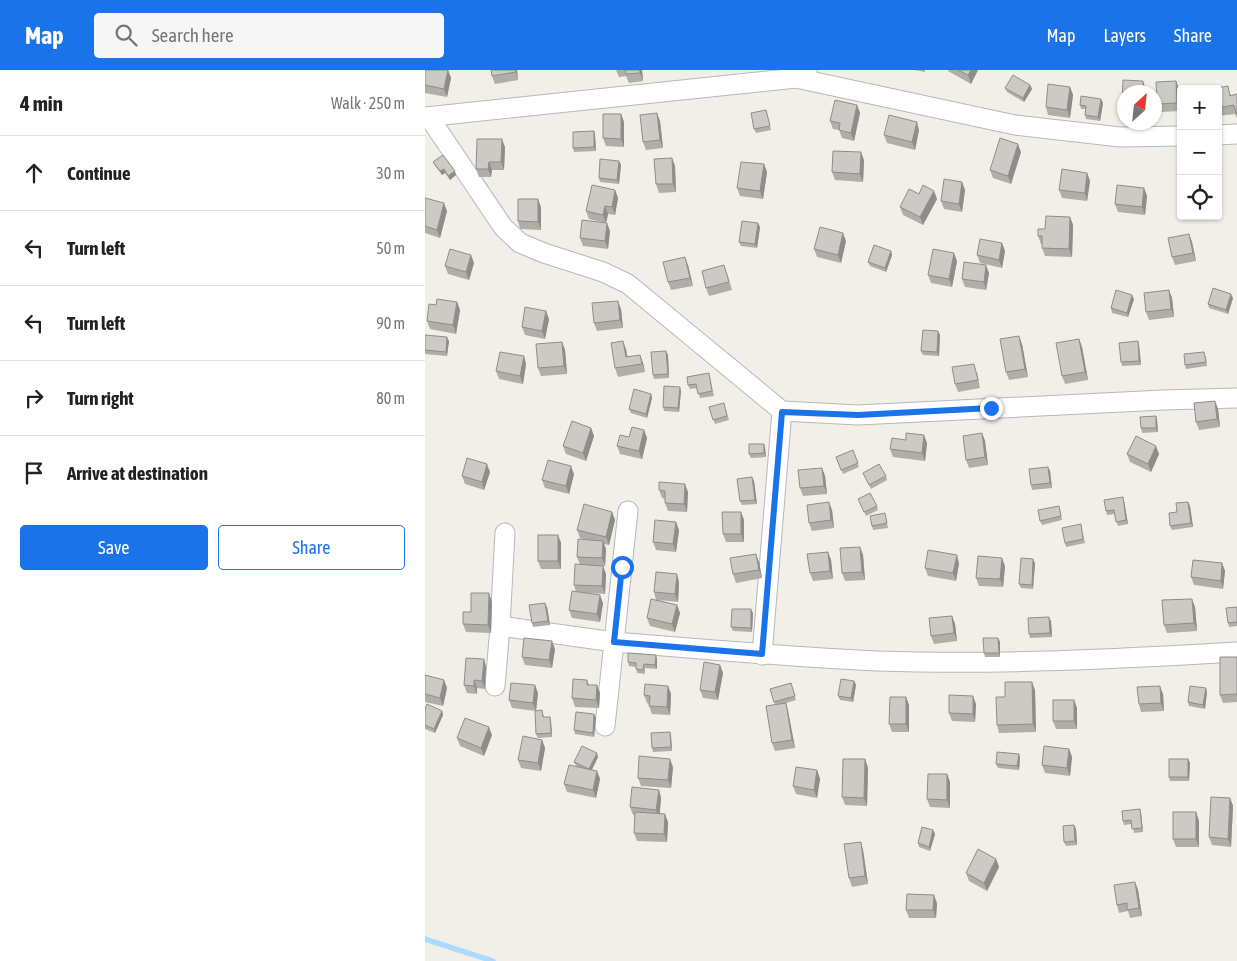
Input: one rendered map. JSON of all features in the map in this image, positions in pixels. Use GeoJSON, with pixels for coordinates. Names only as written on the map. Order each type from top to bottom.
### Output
{"type":"FeatureCollection","features":[{"type":"Feature","properties":{"kind":"street"},"geometry":{"type":"LineString","coordinates":[[1177,136],[1120,138],[1015,126],[803,74],[427,117],[503,227],[520,243],[544,253],[603,272],[627,284],[782,412],[858,415],[1237,398]]}},
{"type":"Feature","properties":{"kind":"street"},"geometry":{"type":"LineString","coordinates":[[1222,135],[1237,134]]}},
{"type":"Feature","properties":{"kind":"street"},"geometry":{"type":"LineString","coordinates":[[762,654],[782,412]]}},
{"type":"Feature","properties":{"kind":"street"},"geometry":{"type":"LineString","coordinates":[[605,726],[628,510]]}},
{"type":"Feature","properties":{"kind":"street"},"geometry":{"type":"LineString","coordinates":[[495,686],[505,533]]}},
{"type":"Feature","properties":{"kind":"street"},"geometry":{"type":"LineString","coordinates":[[500,626],[614,642],[879,661],[1102,660],[1237,652]]}},
{"type":"Feature","properties":{"kind":"building"},"geometry":{"type":"Polygon","coordinates":[[[425,70],[448,70],[444,89],[425,85],[425,70]]]}},
{"type":"Feature","properties":{"kind":"building"},"geometry":{"type":"Polygon","coordinates":[[[491,70],[515,70],[516,72],[492,76],[491,70]]]}},
{"type":"Feature","properties":{"kind":"building"},"geometry":{"type":"Polygon","coordinates":[[[625,70],[640,70],[640,73],[626,74],[625,70]]]}},
{"type":"Feature","properties":{"kind":"building"},"geometry":{"type":"Polygon","coordinates":[[[958,70],[971,70],[968,75],[958,70]]]}},
{"type":"Feature","properties":{"kind":"building"},"geometry":{"type":"Polygon","coordinates":[[[1013,75],[1030,85],[1023,98],[1005,88],[1013,75]]]}},
{"type":"Feature","properties":{"kind":"building"},"geometry":{"type":"Polygon","coordinates":[[[1123,80],[1143,81],[1143,85],[1123,85],[1123,80]]]}},
{"type":"Feature","properties":{"kind":"building"},"geometry":{"type":"Polygon","coordinates":[[[1176,81],[1177,103],[1162,104],[1162,85],[1156,85],[1156,82],[1176,81]]]}},
{"type":"Feature","properties":{"kind":"building"},"geometry":{"type":"Polygon","coordinates":[[[1048,84],[1070,87],[1067,110],[1046,107],[1048,84]]]}},
{"type":"Feature","properties":{"kind":"building"},"geometry":{"type":"Polygon","coordinates":[[[1228,86],[1230,96],[1237,94],[1237,114],[1234,105],[1222,107],[1222,87],[1228,86]]]}},
{"type":"Feature","properties":{"kind":"building"},"geometry":{"type":"Polygon","coordinates":[[[1081,96],[1101,99],[1098,117],[1085,115],[1086,106],[1080,105],[1081,96]]]}},
{"type":"Feature","properties":{"kind":"building"},"geometry":{"type":"Polygon","coordinates":[[[835,100],[857,105],[851,133],[839,130],[840,123],[830,121],[835,100]]]}},
{"type":"Feature","properties":{"kind":"building"},"geometry":{"type":"Polygon","coordinates":[[[766,110],[770,126],[754,129],[751,113],[766,110]]]}},
{"type":"Feature","properties":{"kind":"building"},"geometry":{"type":"Polygon","coordinates":[[[657,113],[660,140],[643,142],[640,115],[657,113]]]}},
{"type":"Feature","properties":{"kind":"building"},"geometry":{"type":"Polygon","coordinates":[[[603,114],[621,114],[621,139],[603,138],[603,114]]]}},
{"type":"Feature","properties":{"kind":"building"},"geometry":{"type":"Polygon","coordinates":[[[889,115],[917,122],[912,142],[884,135],[889,115]]]}},
{"type":"Feature","properties":{"kind":"building"},"geometry":{"type":"Polygon","coordinates":[[[594,131],[594,147],[573,148],[573,132],[594,131]]]}},
{"type":"Feature","properties":{"kind":"building"},"geometry":{"type":"Polygon","coordinates":[[[1000,138],[1018,144],[1008,176],[990,170],[1000,138]]]}},
{"type":"Feature","properties":{"kind":"building"},"geometry":{"type":"Polygon","coordinates":[[[477,139],[502,139],[501,162],[489,162],[488,169],[476,169],[477,139]]]}},
{"type":"Feature","properties":{"kind":"building"},"geometry":{"type":"Polygon","coordinates":[[[833,151],[861,152],[860,174],[832,172],[833,151]]]}},
{"type":"Feature","properties":{"kind":"building"},"geometry":{"type":"Polygon","coordinates":[[[443,155],[455,171],[448,176],[444,169],[440,171],[433,162],[443,155]]]}},
{"type":"Feature","properties":{"kind":"building"},"geometry":{"type":"Polygon","coordinates":[[[672,158],[673,184],[656,184],[654,159],[672,158]]]}},
{"type":"Feature","properties":{"kind":"building"},"geometry":{"type":"Polygon","coordinates":[[[600,159],[619,161],[617,180],[599,178],[600,159]]]}},
{"type":"Feature","properties":{"kind":"building"},"geometry":{"type":"Polygon","coordinates":[[[741,162],[764,164],[760,191],[737,188],[741,162]]]}},
{"type":"Feature","properties":{"kind":"building"},"geometry":{"type":"Polygon","coordinates":[[[1062,169],[1087,173],[1085,193],[1059,190],[1062,169]]]}},
{"type":"Feature","properties":{"kind":"building"},"geometry":{"type":"Polygon","coordinates":[[[944,179],[962,182],[959,204],[941,201],[944,179]]]}},
{"type":"Feature","properties":{"kind":"building"},"geometry":{"type":"Polygon","coordinates":[[[592,185],[615,190],[612,207],[605,206],[603,215],[586,211],[592,185]]]}},
{"type":"Feature","properties":{"kind":"building"},"geometry":{"type":"Polygon","coordinates":[[[923,185],[934,191],[920,217],[900,207],[909,189],[919,194],[923,185]]]}},
{"type":"Feature","properties":{"kind":"building"},"geometry":{"type":"Polygon","coordinates":[[[1117,185],[1144,188],[1142,207],[1115,204],[1117,185]]]}},
{"type":"Feature","properties":{"kind":"building"},"geometry":{"type":"Polygon","coordinates":[[[425,198],[444,203],[437,230],[425,226],[425,198]]]}},
{"type":"Feature","properties":{"kind":"building"},"geometry":{"type":"Polygon","coordinates":[[[518,199],[538,199],[538,222],[518,221],[518,199]]]}},
{"type":"Feature","properties":{"kind":"building"},"geometry":{"type":"Polygon","coordinates":[[[1046,216],[1070,217],[1069,249],[1042,248],[1042,236],[1038,236],[1038,229],[1045,229],[1046,216]]]}},
{"type":"Feature","properties":{"kind":"building"},"geometry":{"type":"Polygon","coordinates":[[[582,220],[607,223],[605,241],[580,238],[582,220]]]}},
{"type":"Feature","properties":{"kind":"building"},"geometry":{"type":"Polygon","coordinates":[[[742,221],[758,223],[755,244],[739,242],[742,221]]]}},
{"type":"Feature","properties":{"kind":"building"},"geometry":{"type":"Polygon","coordinates":[[[820,227],[843,233],[838,255],[814,249],[820,227]]]}},
{"type":"Feature","properties":{"kind":"building"},"geometry":{"type":"Polygon","coordinates":[[[1189,234],[1193,253],[1172,257],[1168,238],[1189,234]]]}},
{"type":"Feature","properties":{"kind":"building"},"geometry":{"type":"Polygon","coordinates":[[[980,239],[1002,243],[999,260],[977,255],[980,239]]]}},
{"type":"Feature","properties":{"kind":"building"},"geometry":{"type":"Polygon","coordinates":[[[874,245],[891,251],[885,268],[868,262],[874,245]]]}},
{"type":"Feature","properties":{"kind":"building"},"geometry":{"type":"Polygon","coordinates":[[[450,249],[471,255],[466,272],[445,266],[450,249]]]}},
{"type":"Feature","properties":{"kind":"building"},"geometry":{"type":"Polygon","coordinates":[[[933,249],[954,253],[949,279],[928,275],[933,249]]]}},
{"type":"Feature","properties":{"kind":"building"},"geometry":{"type":"Polygon","coordinates":[[[685,257],[690,278],[668,282],[663,262],[685,257]]]}},
{"type":"Feature","properties":{"kind":"building"},"geometry":{"type":"Polygon","coordinates":[[[964,262],[986,265],[984,282],[962,279],[964,262]]]}},
{"type":"Feature","properties":{"kind":"building"},"geometry":{"type":"Polygon","coordinates":[[[724,265],[729,282],[706,288],[702,271],[724,265]]]}},
{"type":"Feature","properties":{"kind":"building"},"geometry":{"type":"Polygon","coordinates":[[[1213,288],[1231,294],[1226,310],[1208,304],[1213,288]]]}},
{"type":"Feature","properties":{"kind":"building"},"geometry":{"type":"Polygon","coordinates":[[[1116,290],[1132,295],[1127,313],[1111,308],[1116,290]]]}},
{"type":"Feature","properties":{"kind":"building"},"geometry":{"type":"Polygon","coordinates":[[[1169,290],[1171,309],[1146,312],[1144,293],[1169,290]]]}},
{"type":"Feature","properties":{"kind":"building"},"geometry":{"type":"Polygon","coordinates":[[[437,299],[457,302],[453,325],[427,321],[429,304],[436,305],[437,299]]]}},
{"type":"Feature","properties":{"kind":"building"},"geometry":{"type":"Polygon","coordinates":[[[618,301],[620,320],[594,323],[592,303],[618,301]]]}},
{"type":"Feature","properties":{"kind":"building"},"geometry":{"type":"Polygon","coordinates":[[[525,307],[546,311],[542,331],[522,327],[525,307]]]}},
{"type":"Feature","properties":{"kind":"building"},"geometry":{"type":"Polygon","coordinates":[[[923,330],[938,331],[937,352],[921,351],[923,330]]]}},
{"type":"Feature","properties":{"kind":"building"},"geometry":{"type":"Polygon","coordinates":[[[425,335],[447,337],[446,352],[425,350],[425,335]]]}},
{"type":"Feature","properties":{"kind":"building"},"geometry":{"type":"Polygon","coordinates":[[[1019,336],[1025,369],[1006,372],[1000,339],[1019,336]]]}},
{"type":"Feature","properties":{"kind":"building"},"geometry":{"type":"Polygon","coordinates":[[[1079,339],[1085,372],[1062,376],[1056,343],[1079,339]]]}},
{"type":"Feature","properties":{"kind":"building"},"geometry":{"type":"Polygon","coordinates":[[[623,341],[626,357],[640,355],[642,364],[615,368],[611,343],[623,341]]]}},
{"type":"Feature","properties":{"kind":"building"},"geometry":{"type":"Polygon","coordinates":[[[1138,341],[1139,361],[1121,362],[1119,343],[1138,341]]]}},
{"type":"Feature","properties":{"kind":"building"},"geometry":{"type":"Polygon","coordinates":[[[562,342],[564,366],[538,368],[536,344],[562,342]]]}},
{"type":"Feature","properties":{"kind":"building"},"geometry":{"type":"Polygon","coordinates":[[[666,351],[668,374],[653,375],[651,352],[666,351]]]}},
{"type":"Feature","properties":{"kind":"building"},"geometry":{"type":"Polygon","coordinates":[[[500,352],[524,356],[520,376],[496,371],[500,352]]]}},
{"type":"Feature","properties":{"kind":"building"},"geometry":{"type":"Polygon","coordinates":[[[1204,352],[1206,362],[1185,365],[1184,354],[1204,352]]]}},
{"type":"Feature","properties":{"kind":"building"},"geometry":{"type":"Polygon","coordinates":[[[974,364],[978,380],[955,384],[952,367],[974,364]]]}},
{"type":"Feature","properties":{"kind":"building"},"geometry":{"type":"Polygon","coordinates":[[[709,373],[712,391],[698,394],[696,384],[688,385],[687,377],[709,373]]]}},
{"type":"Feature","properties":{"kind":"building"},"geometry":{"type":"Polygon","coordinates":[[[664,386],[680,387],[678,408],[663,407],[664,386]]]}},
{"type":"Feature","properties":{"kind":"building"},"geometry":{"type":"Polygon","coordinates":[[[634,389],[651,394],[646,414],[629,409],[634,389]]]}},
{"type":"Feature","properties":{"kind":"building"},"geometry":{"type":"Polygon","coordinates":[[[1215,401],[1217,419],[1196,422],[1194,403],[1215,401]]]}},
{"type":"Feature","properties":{"kind":"building"},"geometry":{"type":"Polygon","coordinates":[[[724,403],[727,416],[713,420],[709,407],[724,403]]]}},
{"type":"Feature","properties":{"kind":"building"},"geometry":{"type":"Polygon","coordinates":[[[1156,416],[1156,428],[1141,428],[1140,417],[1156,416]]]}},
{"type":"Feature","properties":{"kind":"building"},"geometry":{"type":"Polygon","coordinates":[[[572,421],[591,428],[583,453],[563,446],[572,421]]]}},
{"type":"Feature","properties":{"kind":"building"},"geometry":{"type":"Polygon","coordinates":[[[632,427],[644,430],[639,451],[617,446],[620,435],[629,437],[632,427]]]}},
{"type":"Feature","properties":{"kind":"building"},"geometry":{"type":"Polygon","coordinates":[[[906,433],[924,435],[922,453],[890,449],[892,438],[906,440],[906,433]]]}},
{"type":"Feature","properties":{"kind":"building"},"geometry":{"type":"Polygon","coordinates":[[[982,433],[985,457],[966,460],[963,436],[982,433]]]}},
{"type":"Feature","properties":{"kind":"building"},"geometry":{"type":"Polygon","coordinates":[[[1136,436],[1156,446],[1148,464],[1127,454],[1136,436]]]}},
{"type":"Feature","properties":{"kind":"building"},"geometry":{"type":"Polygon","coordinates":[[[749,444],[764,444],[764,453],[749,454],[749,444]]]}},
{"type":"Feature","properties":{"kind":"building"},"geometry":{"type":"Polygon","coordinates":[[[853,450],[858,463],[841,470],[836,457],[853,450]]]}},
{"type":"Feature","properties":{"kind":"building"},"geometry":{"type":"Polygon","coordinates":[[[467,458],[487,464],[482,482],[462,476],[467,458]]]}},
{"type":"Feature","properties":{"kind":"building"},"geometry":{"type":"Polygon","coordinates":[[[548,460],[571,466],[566,486],[542,480],[548,460]]]}},
{"type":"Feature","properties":{"kind":"building"},"geometry":{"type":"Polygon","coordinates":[[[879,464],[886,476],[869,485],[863,473],[879,464]]]}},
{"type":"Feature","properties":{"kind":"building"},"geometry":{"type":"Polygon","coordinates":[[[1048,467],[1050,483],[1031,485],[1029,469],[1048,467]]]}},
{"type":"Feature","properties":{"kind":"building"},"geometry":{"type":"Polygon","coordinates":[[[822,468],[824,486],[800,488],[798,470],[822,468]]]}},
{"type":"Feature","properties":{"kind":"building"},"geometry":{"type":"Polygon","coordinates":[[[752,477],[755,500],[740,501],[737,479],[752,477]]]}},
{"type":"Feature","properties":{"kind":"building"},"geometry":{"type":"Polygon","coordinates":[[[659,482],[685,484],[684,504],[665,503],[665,491],[659,490],[659,482]]]}},
{"type":"Feature","properties":{"kind":"building"},"geometry":{"type":"Polygon","coordinates":[[[870,493],[877,506],[864,512],[858,499],[870,493]]]}},
{"type":"Feature","properties":{"kind":"building"},"geometry":{"type":"Polygon","coordinates":[[[1123,497],[1126,520],[1116,522],[1114,510],[1106,511],[1104,500],[1123,497]]]}},
{"type":"Feature","properties":{"kind":"building"},"geometry":{"type":"Polygon","coordinates":[[[829,502],[831,520],[809,523],[807,505],[829,502]]]}},
{"type":"Feature","properties":{"kind":"building"},"geometry":{"type":"Polygon","coordinates":[[[1188,502],[1191,523],[1170,526],[1169,513],[1177,512],[1176,503],[1188,502]]]}},
{"type":"Feature","properties":{"kind":"building"},"geometry":{"type":"Polygon","coordinates":[[[584,504],[612,512],[606,537],[577,530],[584,504]]]}},
{"type":"Feature","properties":{"kind":"building"},"geometry":{"type":"Polygon","coordinates":[[[1059,506],[1061,516],[1040,521],[1038,510],[1059,506]]]}},
{"type":"Feature","properties":{"kind":"building"},"geometry":{"type":"Polygon","coordinates":[[[722,512],[741,512],[741,534],[723,534],[722,512]]]}},
{"type":"Feature","properties":{"kind":"building"},"geometry":{"type":"Polygon","coordinates":[[[885,513],[887,523],[872,526],[870,516],[885,513]]]}},
{"type":"Feature","properties":{"kind":"building"},"geometry":{"type":"Polygon","coordinates":[[[655,520],[676,522],[673,544],[653,542],[655,520]]]}},
{"type":"Feature","properties":{"kind":"building"},"geometry":{"type":"Polygon","coordinates":[[[1081,524],[1083,539],[1065,543],[1062,528],[1081,524]]]}},
{"type":"Feature","properties":{"kind":"building"},"geometry":{"type":"Polygon","coordinates":[[[538,535],[558,535],[558,561],[538,561],[538,535]]]}},
{"type":"Feature","properties":{"kind":"building"},"geometry":{"type":"Polygon","coordinates":[[[578,539],[603,541],[602,558],[577,557],[578,539]]]}},
{"type":"Feature","properties":{"kind":"building"},"geometry":{"type":"Polygon","coordinates":[[[860,547],[862,572],[842,573],[840,548],[860,547]]]}},
{"type":"Feature","properties":{"kind":"building"},"geometry":{"type":"Polygon","coordinates":[[[928,550],[957,555],[953,573],[925,568],[928,550]]]}},
{"type":"Feature","properties":{"kind":"building"},"geometry":{"type":"Polygon","coordinates":[[[828,552],[830,571],[810,573],[807,554],[828,552]]]}},
{"type":"Feature","properties":{"kind":"building"},"geometry":{"type":"Polygon","coordinates":[[[756,554],[759,570],[733,574],[730,558],[756,554]]]}},
{"type":"Feature","properties":{"kind":"building"},"geometry":{"type":"Polygon","coordinates":[[[978,556],[1002,558],[1000,579],[976,578],[978,556]]]}},
{"type":"Feature","properties":{"kind":"building"},"geometry":{"type":"Polygon","coordinates":[[[1021,558],[1033,559],[1032,585],[1019,584],[1021,558]]]}},
{"type":"Feature","properties":{"kind":"building"},"geometry":{"type":"Polygon","coordinates":[[[1193,560],[1222,563],[1221,581],[1191,577],[1193,560]]]}},
{"type":"Feature","properties":{"kind":"building"},"geometry":{"type":"Polygon","coordinates":[[[575,564],[603,566],[602,586],[574,585],[575,564]]]}},
{"type":"Feature","properties":{"kind":"building"},"geometry":{"type":"Polygon","coordinates":[[[656,572],[677,574],[675,594],[654,592],[656,572]]]}},
{"type":"Feature","properties":{"kind":"building"},"geometry":{"type":"Polygon","coordinates":[[[572,591],[600,595],[597,614],[569,610],[572,591]]]}},
{"type":"Feature","properties":{"kind":"building"},"geometry":{"type":"Polygon","coordinates":[[[471,593],[489,593],[488,625],[463,624],[463,612],[471,612],[471,593]]]}},
{"type":"Feature","properties":{"kind":"building"},"geometry":{"type":"Polygon","coordinates":[[[651,599],[677,605],[672,624],[647,618],[651,599]]]}},
{"type":"Feature","properties":{"kind":"building"},"geometry":{"type":"Polygon","coordinates":[[[1192,599],[1194,623],[1164,625],[1162,600],[1192,599]]]}},
{"type":"Feature","properties":{"kind":"building"},"geometry":{"type":"Polygon","coordinates":[[[545,603],[548,621],[532,623],[529,605],[545,603]]]}},
{"type":"Feature","properties":{"kind":"building"},"geometry":{"type":"Polygon","coordinates":[[[1237,607],[1237,622],[1228,623],[1226,608],[1237,607]]]}},
{"type":"Feature","properties":{"kind":"building"},"geometry":{"type":"Polygon","coordinates":[[[732,609],[751,609],[751,628],[731,627],[732,609]]]}},
{"type":"Feature","properties":{"kind":"building"},"geometry":{"type":"Polygon","coordinates":[[[952,616],[954,633],[931,636],[929,618],[952,616]]]}},
{"type":"Feature","properties":{"kind":"building"},"geometry":{"type":"Polygon","coordinates":[[[1049,617],[1050,633],[1029,634],[1028,618],[1049,617]]]}},
{"type":"Feature","properties":{"kind":"building"},"geometry":{"type":"Polygon","coordinates":[[[524,638],[552,641],[549,660],[522,657],[524,638]]]}},
{"type":"Feature","properties":{"kind":"building"},"geometry":{"type":"Polygon","coordinates":[[[983,638],[998,638],[999,653],[984,653],[983,638]]]}},
{"type":"Feature","properties":{"kind":"building"},"geometry":{"type":"Polygon","coordinates":[[[628,653],[656,655],[655,665],[644,664],[643,670],[636,669],[636,663],[628,662],[628,653]]]}},
{"type":"Feature","properties":{"kind":"building"},"geometry":{"type":"Polygon","coordinates":[[[1220,657],[1237,657],[1237,694],[1220,695],[1220,657]]]}},
{"type":"Feature","properties":{"kind":"building"},"geometry":{"type":"Polygon","coordinates":[[[466,658],[484,659],[482,681],[474,680],[474,686],[464,685],[466,658]]]}},
{"type":"Feature","properties":{"kind":"building"},"geometry":{"type":"Polygon","coordinates":[[[704,662],[720,665],[715,692],[700,690],[704,662]]]}},
{"type":"Feature","properties":{"kind":"building"},"geometry":{"type":"Polygon","coordinates":[[[425,675],[444,680],[440,698],[425,694],[425,675]]]}},
{"type":"Feature","properties":{"kind":"building"},"geometry":{"type":"Polygon","coordinates":[[[573,679],[587,680],[587,685],[597,685],[596,700],[572,698],[573,679]]]}},
{"type":"Feature","properties":{"kind":"building"},"geometry":{"type":"Polygon","coordinates":[[[841,679],[854,681],[851,698],[838,696],[841,679]]]}},
{"type":"Feature","properties":{"kind":"building"},"geometry":{"type":"Polygon","coordinates":[[[1005,682],[1032,682],[1033,724],[997,725],[996,697],[1005,697],[1005,682]]]}},
{"type":"Feature","properties":{"kind":"building"},"geometry":{"type":"Polygon","coordinates":[[[511,683],[535,685],[533,703],[509,700],[511,683]]]}},
{"type":"Feature","properties":{"kind":"building"},"geometry":{"type":"Polygon","coordinates":[[[791,683],[795,696],[774,702],[770,689],[791,683]]]}},
{"type":"Feature","properties":{"kind":"building"},"geometry":{"type":"Polygon","coordinates":[[[645,684],[668,686],[667,707],[649,706],[650,696],[644,695],[645,684]]]}},
{"type":"Feature","properties":{"kind":"building"},"geometry":{"type":"Polygon","coordinates":[[[1160,686],[1161,703],[1139,704],[1137,687],[1160,686]]]}},
{"type":"Feature","properties":{"kind":"building"},"geometry":{"type":"Polygon","coordinates":[[[1190,686],[1206,688],[1203,705],[1188,702],[1190,686]]]}},
{"type":"Feature","properties":{"kind":"building"},"geometry":{"type":"Polygon","coordinates":[[[949,695],[973,696],[973,714],[949,713],[949,695]]]}},
{"type":"Feature","properties":{"kind":"building"},"geometry":{"type":"Polygon","coordinates":[[[890,697],[906,697],[906,724],[889,724],[890,697]]]}},
{"type":"Feature","properties":{"kind":"building"},"geometry":{"type":"Polygon","coordinates":[[[1053,700],[1074,700],[1074,721],[1053,721],[1053,700]]]}},
{"type":"Feature","properties":{"kind":"building"},"geometry":{"type":"Polygon","coordinates":[[[786,703],[792,740],[772,743],[766,706],[786,703]]]}},
{"type":"Feature","properties":{"kind":"building"},"geometry":{"type":"Polygon","coordinates":[[[427,704],[442,711],[434,729],[425,725],[425,709],[427,704]]]}},
{"type":"Feature","properties":{"kind":"building"},"geometry":{"type":"Polygon","coordinates":[[[542,710],[543,717],[550,717],[551,733],[536,734],[535,711],[542,710]]]}},
{"type":"Feature","properties":{"kind":"building"},"geometry":{"type":"Polygon","coordinates":[[[576,712],[594,714],[593,733],[574,730],[576,712]]]}},
{"type":"Feature","properties":{"kind":"building"},"geometry":{"type":"Polygon","coordinates":[[[465,718],[489,727],[481,748],[457,738],[465,718]]]}},
{"type":"Feature","properties":{"kind":"building"},"geometry":{"type":"Polygon","coordinates":[[[670,732],[671,747],[652,748],[651,733],[670,732]]]}},
{"type":"Feature","properties":{"kind":"building"},"geometry":{"type":"Polygon","coordinates":[[[523,736],[542,740],[538,763],[518,760],[523,736]]]}},
{"type":"Feature","properties":{"kind":"building"},"geometry":{"type":"Polygon","coordinates":[[[582,746],[597,753],[589,769],[574,762],[582,746]]]}},
{"type":"Feature","properties":{"kind":"building"},"geometry":{"type":"Polygon","coordinates":[[[1044,746],[1069,749],[1067,768],[1042,765],[1044,746]]]}},
{"type":"Feature","properties":{"kind":"building"},"geometry":{"type":"Polygon","coordinates":[[[997,752],[1019,754],[1017,766],[996,764],[997,752]]]}},
{"type":"Feature","properties":{"kind":"building"},"geometry":{"type":"Polygon","coordinates":[[[639,756],[670,759],[668,780],[638,778],[639,756]]]}},
{"type":"Feature","properties":{"kind":"building"},"geometry":{"type":"Polygon","coordinates":[[[843,759],[865,759],[864,798],[842,797],[843,759]]]}},
{"type":"Feature","properties":{"kind":"building"},"geometry":{"type":"Polygon","coordinates":[[[1169,759],[1188,759],[1188,777],[1169,777],[1169,759]]]}},
{"type":"Feature","properties":{"kind":"building"},"geometry":{"type":"Polygon","coordinates":[[[569,765],[597,771],[593,790],[564,784],[569,765]]]}},
{"type":"Feature","properties":{"kind":"building"},"geometry":{"type":"Polygon","coordinates":[[[796,767],[817,770],[814,790],[793,786],[796,767]]]}},
{"type":"Feature","properties":{"kind":"building"},"geometry":{"type":"Polygon","coordinates":[[[928,774],[947,774],[947,800],[927,799],[928,774]]]}},
{"type":"Feature","properties":{"kind":"building"},"geometry":{"type":"Polygon","coordinates":[[[632,787],[659,790],[656,810],[630,807],[632,787]]]}},
{"type":"Feature","properties":{"kind":"building"},"geometry":{"type":"Polygon","coordinates":[[[1211,797],[1230,798],[1228,839],[1209,837],[1211,797]]]}},
{"type":"Feature","properties":{"kind":"building"},"geometry":{"type":"Polygon","coordinates":[[[1140,809],[1142,828],[1132,829],[1131,820],[1123,821],[1122,811],[1140,809]]]}},
{"type":"Feature","properties":{"kind":"building"},"geometry":{"type":"Polygon","coordinates":[[[635,812],[665,814],[664,834],[634,833],[635,812]]]}},
{"type":"Feature","properties":{"kind":"building"},"geometry":{"type":"Polygon","coordinates":[[[1173,812],[1196,812],[1196,839],[1173,839],[1173,812]]]}},
{"type":"Feature","properties":{"kind":"building"},"geometry":{"type":"Polygon","coordinates":[[[1074,825],[1075,841],[1064,842],[1063,826],[1074,825]]]}},
{"type":"Feature","properties":{"kind":"building"},"geometry":{"type":"Polygon","coordinates":[[[922,827],[933,830],[929,847],[918,843],[922,827]]]}},
{"type":"Feature","properties":{"kind":"building"},"geometry":{"type":"Polygon","coordinates":[[[861,842],[865,876],[849,878],[844,844],[861,842]]]}},
{"type":"Feature","properties":{"kind":"building"},"geometry":{"type":"Polygon","coordinates":[[[978,849],[996,859],[984,883],[966,873],[978,849]]]}},
{"type":"Feature","properties":{"kind":"building"},"geometry":{"type":"Polygon","coordinates":[[[1135,882],[1139,908],[1127,910],[1127,903],[1117,905],[1114,885],[1135,882]]]}},
{"type":"Feature","properties":{"kind":"building"},"geometry":{"type":"Polygon","coordinates":[[[907,894],[934,895],[933,910],[906,910],[907,894]]]}},
{"type":"Feature","properties":{"kind":"waterway"},"geometry":{"type":"LineString","coordinates":[[425,939],[493,961]]}},
{"type":"Feature","properties":{"kind":"route"},"geometry":{"type":"LineString","coordinates":[[622,567],[614,642],[762,654],[782,412],[858,415],[991,408]]}}]}
